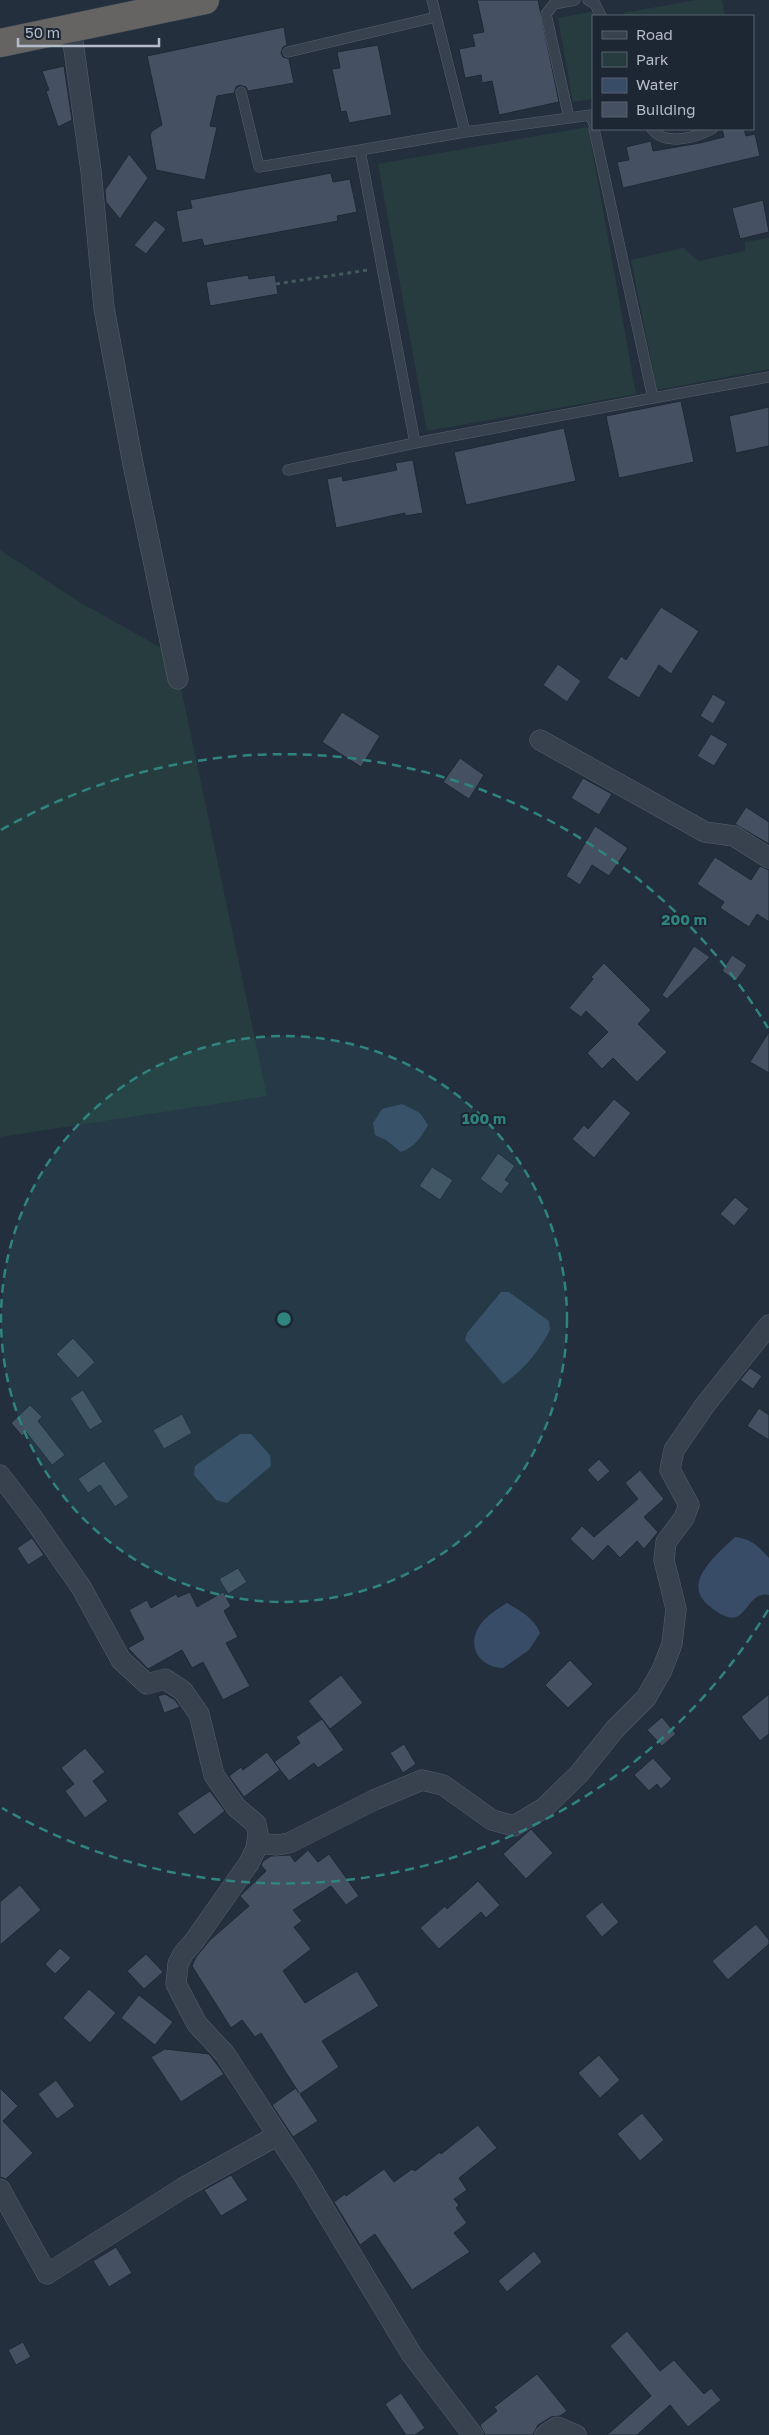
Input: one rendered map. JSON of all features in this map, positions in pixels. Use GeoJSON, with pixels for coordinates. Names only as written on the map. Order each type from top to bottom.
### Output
{"type":"FeatureCollection","features":[{"type":"Feature","properties":{"kind":"highway"},"geometry":{"type":"LineString","coordinates":[[2,41],[206,0]]}},
{"type":"Feature","properties":{"kind":"street"},"geometry":{"type":"LineString","coordinates":[[71,28],[91,172],[104,308],[133,464],[178,680]]}},
{"type":"Feature","properties":{"kind":"street"},"geometry":{"type":"LineString","coordinates":[[540,740],[705,832],[734,836],[769,858]]}},
{"type":"Feature","properties":{"kind":"street"},"geometry":{"type":"LineString","coordinates":[[257,1843],[277,1846],[289,1843],[374,1800],[422,1780],[443,1785],[492,1820],[514,1826],[544,1808],[578,1775],[615,1729],[646,1698],[662,1670],[672,1644],[676,1609],[664,1560],[666,1542],[684,1518],[689,1505],[670,1470],[674,1450],[711,1397],[769,1325]]}},
{"type":"Feature","properties":{"kind":"street"},"geometry":{"type":"LineString","coordinates":[[0,1475],[81,1587],[121,1660],[147,1684],[165,1679],[182,1691],[199,1714],[214,1775],[236,1807],[256,1824],[257,1843],[249,1863],[183,1954],[178,1964],[176,1984],[197,2024],[225,2054],[278,2134],[412,2355],[472,2435]]}},
{"type":"Feature","properties":{"kind":"street"},"geometry":{"type":"LineString","coordinates":[[0,2188],[47,2274],[183,2188],[278,2134]]}},
{"type":"Feature","properties":{"kind":"street"},"geometry":{"type":"LineString","coordinates":[[545,2435],[557,2427],[576,2435]]}},
{"type":"Feature","properties":{"kind":"lane"},"geometry":{"type":"LineString","coordinates":[[432,0],[465,132]]}},
{"type":"Feature","properties":{"kind":"lane"},"geometry":{"type":"LineString","coordinates":[[569,118],[546,14],[554,4],[576,0]]}},
{"type":"Feature","properties":{"kind":"lane"},"geometry":{"type":"LineString","coordinates":[[588,0],[596,4],[601,15]]}},
{"type":"Feature","properties":{"kind":"lane"},"geometry":{"type":"LineString","coordinates":[[288,52],[436,17]]}},
{"type":"Feature","properties":{"kind":"lane"},"geometry":{"type":"LineString","coordinates":[[241,92],[259,167],[465,132],[569,118],[592,118]]}},
{"type":"Feature","properties":{"kind":"lane"},"geometry":{"type":"LineString","coordinates":[[594,130],[653,398]]}},
{"type":"Feature","properties":{"kind":"lane"},"geometry":{"type":"LineString","coordinates":[[653,130],[659,137],[668,140],[704,133],[710,130]]}},
{"type":"Feature","properties":{"kind":"lane"},"geometry":{"type":"LineString","coordinates":[[360,150],[415,444]]}},
{"type":"Feature","properties":{"kind":"lane"},"geometry":{"type":"LineString","coordinates":[[288,470],[769,376]]}},
{"type":"Feature","properties":{"kind":"path"},"geometry":{"type":"LineString","coordinates":[[276,284],[381,268]]}},
{"type":"Feature","properties":{"kind":"green space"},"geometry":{"type":"Polygon","coordinates":[[[696,0],[722,0],[725,15],[624,15],[623,13],[696,0]]]}},
{"type":"Feature","properties":{"kind":"green space"},"geometry":{"type":"Polygon","coordinates":[[[595,11],[596,15],[592,15],[592,99],[573,102],[558,18],[595,11]]]}},
{"type":"Feature","properties":{"kind":"green space"},"geometry":{"type":"Polygon","coordinates":[[[588,127],[636,394],[427,431],[378,164],[588,127]]]}},
{"type":"Feature","properties":{"kind":"green space"},"geometry":{"type":"Polygon","coordinates":[[[769,238],[769,369],[657,390],[631,260],[683,248],[699,261],[745,251],[745,242],[769,238]]]}},
{"type":"Feature","properties":{"kind":"green space"},"geometry":{"type":"Polygon","coordinates":[[[0,550],[81,603],[174,655],[267,1096],[0,1137],[0,550]]]}},
{"type":"Feature","properties":{"kind":"water"},"geometry":{"type":"Polygon","coordinates":[[[402,1104],[420,1113],[428,1125],[414,1144],[401,1152],[386,1140],[375,1135],[373,1123],[382,1109],[402,1104]]]}},
{"type":"Feature","properties":{"kind":"water"},"geometry":{"type":"Polygon","coordinates":[[[501,1292],[509,1292],[549,1321],[550,1330],[530,1360],[503,1384],[465,1340],[467,1333],[501,1292]]]}},
{"type":"Feature","properties":{"kind":"water"},"geometry":{"type":"Polygon","coordinates":[[[240,1434],[251,1434],[270,1455],[271,1466],[227,1503],[216,1500],[194,1475],[195,1466],[240,1434]]]}},
{"type":"Feature","properties":{"kind":"water"},"geometry":{"type":"Polygon","coordinates":[[[735,1537],[746,1539],[769,1558],[769,1595],[757,1597],[744,1611],[734,1618],[723,1615],[708,1605],[701,1596],[698,1587],[705,1569],[735,1537]]]}},
{"type":"Feature","properties":{"kind":"water"},"geometry":{"type":"Polygon","coordinates":[[[507,1603],[530,1619],[540,1633],[529,1650],[503,1668],[486,1663],[476,1651],[474,1644],[478,1628],[484,1620],[507,1603]]]}},
{"type":"Feature","properties":{"kind":"building"},"geometry":{"type":"Polygon","coordinates":[[[477,0],[538,0],[559,102],[499,115],[492,81],[482,83],[481,75],[465,78],[459,49],[475,46],[472,34],[484,32],[477,0]]]}},
{"type":"Feature","properties":{"kind":"building"},"geometry":{"type":"Polygon","coordinates":[[[284,27],[287,45],[283,47],[281,53],[283,57],[289,59],[294,83],[248,91],[246,87],[240,85],[236,87],[234,93],[217,96],[210,126],[217,127],[205,180],[156,170],[150,135],[152,131],[162,125],[147,56],[284,27]]]}},
{"type":"Feature","properties":{"kind":"building"},"geometry":{"type":"Polygon","coordinates":[[[378,45],[392,115],[349,123],[346,111],[341,112],[332,69],[340,68],[337,52],[378,45]]]}},
{"type":"Feature","properties":{"kind":"building"},"geometry":{"type":"Polygon","coordinates":[[[64,66],[72,120],[58,127],[46,91],[49,90],[42,71],[64,66]]]}},
{"type":"Feature","properties":{"kind":"building"},"geometry":{"type":"Polygon","coordinates":[[[722,130],[744,130],[746,136],[755,134],[760,156],[623,188],[617,162],[629,160],[626,147],[651,141],[653,151],[724,137],[722,130]]]}},
{"type":"Feature","properties":{"kind":"building"},"geometry":{"type":"Polygon","coordinates":[[[129,154],[148,178],[120,219],[106,202],[105,190],[129,154]]]}},
{"type":"Feature","properties":{"kind":"building"},"geometry":{"type":"Polygon","coordinates":[[[331,173],[333,182],[350,179],[357,212],[337,216],[338,221],[204,246],[202,239],[182,243],[176,211],[192,208],[190,200],[331,173]]]}},
{"type":"Feature","properties":{"kind":"building"},"geometry":{"type":"Polygon","coordinates":[[[763,200],[769,232],[740,239],[732,208],[763,200]]]}},
{"type":"Feature","properties":{"kind":"building"},"geometry":{"type":"Polygon","coordinates":[[[155,220],[166,229],[146,254],[134,245],[155,220]]]}},
{"type":"Feature","properties":{"kind":"building"},"geometry":{"type":"Polygon","coordinates":[[[248,275],[249,279],[275,275],[278,294],[210,306],[206,282],[248,275]]]}},
{"type":"Feature","properties":{"kind":"building"},"geometry":{"type":"Polygon","coordinates":[[[681,401],[694,462],[619,478],[606,416],[681,401]]]}},
{"type":"Feature","properties":{"kind":"building"},"geometry":{"type":"Polygon","coordinates":[[[769,407],[769,446],[736,453],[729,416],[769,407]]]}},
{"type":"Feature","properties":{"kind":"building"},"geometry":{"type":"Polygon","coordinates":[[[564,428],[576,481],[466,505],[454,452],[564,428]]]}},
{"type":"Feature","properties":{"kind":"building"},"geometry":{"type":"Polygon","coordinates":[[[413,460],[423,513],[405,516],[405,513],[336,528],[327,479],[342,476],[343,481],[397,470],[395,463],[413,460]]]}},
{"type":"Feature","properties":{"kind":"building"},"geometry":{"type":"Polygon","coordinates":[[[661,607],[699,631],[671,674],[659,665],[639,698],[607,678],[621,656],[626,660],[661,607]]]}},
{"type":"Feature","properties":{"kind":"building"},"geometry":{"type":"Polygon","coordinates":[[[558,664],[581,681],[567,702],[543,685],[558,664]]]}},
{"type":"Feature","properties":{"kind":"building"},"geometry":{"type":"Polygon","coordinates":[[[713,694],[726,702],[713,724],[700,716],[713,694]]]}},
{"type":"Feature","properties":{"kind":"building"},"geometry":{"type":"Polygon","coordinates":[[[342,712],[380,736],[361,767],[322,742],[342,712]]]}},
{"type":"Feature","properties":{"kind":"building"},"geometry":{"type":"Polygon","coordinates":[[[711,734],[728,744],[714,766],[697,756],[711,734]]]}},
{"type":"Feature","properties":{"kind":"building"},"geometry":{"type":"Polygon","coordinates":[[[460,758],[484,775],[469,799],[443,782],[460,758]]]}},
{"type":"Feature","properties":{"kind":"building"},"geometry":{"type":"Polygon","coordinates":[[[583,778],[612,794],[599,815],[571,798],[583,778]]]}},
{"type":"Feature","properties":{"kind":"building"},"geometry":{"type":"Polygon","coordinates":[[[746,807],[769,822],[769,844],[735,824],[746,807]]]}},
{"type":"Feature","properties":{"kind":"building"},"geometry":{"type":"Polygon","coordinates":[[[595,826],[628,848],[609,876],[592,865],[580,885],[566,876],[595,826]]]}},
{"type":"Feature","properties":{"kind":"building"},"geometry":{"type":"Polygon","coordinates":[[[715,857],[751,880],[760,866],[769,870],[769,922],[757,914],[749,927],[720,908],[724,902],[697,884],[715,857]]]}},
{"type":"Feature","properties":{"kind":"building"},"geometry":{"type":"Polygon","coordinates":[[[694,946],[710,957],[667,999],[662,995],[694,946]]]}},
{"type":"Feature","properties":{"kind":"building"},"geometry":{"type":"Polygon","coordinates":[[[732,955],[747,965],[736,981],[722,971],[732,955]]]}},
{"type":"Feature","properties":{"kind":"building"},"geometry":{"type":"Polygon","coordinates":[[[604,963],[651,1010],[638,1024],[667,1052],[637,1082],[613,1058],[602,1069],[587,1053],[608,1032],[586,1011],[581,1017],[569,1008],[593,979],[591,977],[604,963]]]}},
{"type":"Feature","properties":{"kind":"building"},"geometry":{"type":"Polygon","coordinates":[[[769,1032],[769,1073],[750,1062],[769,1032]]]}},
{"type":"Feature","properties":{"kind":"building"},"geometry":{"type":"Polygon","coordinates":[[[614,1099],[631,1113],[594,1158],[572,1139],[584,1125],[588,1129],[614,1099]]]}},
{"type":"Feature","properties":{"kind":"building"},"geometry":{"type":"Polygon","coordinates":[[[498,1153],[515,1166],[505,1180],[510,1183],[501,1194],[480,1179],[498,1153]]]}},
{"type":"Feature","properties":{"kind":"building"},"geometry":{"type":"Polygon","coordinates":[[[432,1167],[453,1180],[440,1200],[419,1186],[432,1167]]]}},
{"type":"Feature","properties":{"kind":"building"},"geometry":{"type":"Polygon","coordinates":[[[735,1197],[749,1209],[734,1226],[720,1214],[735,1197]]]}},
{"type":"Feature","properties":{"kind":"building"},"geometry":{"type":"Polygon","coordinates":[[[73,1338],[95,1362],[78,1378],[56,1354],[73,1338]]]}},
{"type":"Feature","properties":{"kind":"building"},"geometry":{"type":"Polygon","coordinates":[[[750,1368],[762,1376],[753,1389],[740,1380],[750,1368]]]}},
{"type":"Feature","properties":{"kind":"building"},"geometry":{"type":"Polygon","coordinates":[[[83,1390],[103,1422],[90,1430],[70,1398],[83,1390]]]}},
{"type":"Feature","properties":{"kind":"building"},"geometry":{"type":"Polygon","coordinates":[[[30,1405],[42,1417],[38,1421],[65,1455],[52,1465],[26,1432],[22,1436],[11,1423],[30,1405]]]}},
{"type":"Feature","properties":{"kind":"building"},"geometry":{"type":"Polygon","coordinates":[[[759,1408],[769,1415],[769,1440],[747,1426],[759,1408]]]}},
{"type":"Feature","properties":{"kind":"building"},"geometry":{"type":"Polygon","coordinates":[[[182,1414],[192,1433],[164,1449],[153,1430],[182,1414]]]}},
{"type":"Feature","properties":{"kind":"building"},"geometry":{"type":"Polygon","coordinates":[[[599,1459],[610,1471],[598,1482],[587,1470],[599,1459]]]}},
{"type":"Feature","properties":{"kind":"building"},"geometry":{"type":"Polygon","coordinates":[[[104,1461],[129,1497],[115,1507],[100,1485],[88,1493],[78,1479],[104,1461]]]}},
{"type":"Feature","properties":{"kind":"building"},"geometry":{"type":"Polygon","coordinates":[[[640,1470],[664,1499],[644,1517],[658,1532],[644,1549],[637,1541],[620,1558],[608,1545],[593,1561],[570,1539],[582,1526],[594,1537],[638,1499],[625,1483],[640,1470]]]}},
{"type":"Feature","properties":{"kind":"building"},"geometry":{"type":"Polygon","coordinates":[[[32,1538],[44,1555],[28,1565],[17,1548],[32,1538]]]}},
{"type":"Feature","properties":{"kind":"building"},"geometry":{"type":"Polygon","coordinates":[[[238,1568],[247,1582],[228,1594],[219,1579],[238,1568]]]}},
{"type":"Feature","properties":{"kind":"building"},"geometry":{"type":"Polygon","coordinates":[[[190,1592],[197,1607],[223,1592],[231,1606],[224,1611],[238,1637],[226,1643],[250,1686],[223,1700],[203,1662],[192,1668],[182,1650],[148,1669],[128,1648],[144,1639],[129,1610],[147,1600],[151,1608],[176,1594],[178,1597],[190,1592]]]}},
{"type":"Feature","properties":{"kind":"building"},"geometry":{"type":"Polygon","coordinates":[[[570,1660],[593,1684],[568,1708],[545,1685],[570,1660]]]}},
{"type":"Feature","properties":{"kind":"building"},"geometry":{"type":"Polygon","coordinates":[[[341,1675],[363,1703],[330,1729],[308,1701],[341,1675]]]}},
{"type":"Feature","properties":{"kind":"building"},"geometry":{"type":"Polygon","coordinates":[[[165,1694],[175,1700],[180,1707],[164,1713],[158,1696],[165,1694]]]}},
{"type":"Feature","properties":{"kind":"building"},"geometry":{"type":"Polygon","coordinates":[[[769,1694],[769,1734],[760,1741],[741,1717],[769,1694]]]}},
{"type":"Feature","properties":{"kind":"building"},"geometry":{"type":"Polygon","coordinates":[[[662,1717],[676,1734],[662,1746],[647,1730],[662,1717]]]}},
{"type":"Feature","properties":{"kind":"building"},"geometry":{"type":"Polygon","coordinates":[[[322,1719],[344,1750],[318,1768],[314,1763],[289,1781],[274,1762],[300,1743],[296,1737],[322,1719]]]}},
{"type":"Feature","properties":{"kind":"building"},"geometry":{"type":"Polygon","coordinates":[[[404,1744],[416,1764],[403,1773],[390,1753],[404,1744]]]}},
{"type":"Feature","properties":{"kind":"building"},"geometry":{"type":"Polygon","coordinates":[[[85,1748],[105,1772],[93,1781],[108,1801],[85,1818],[65,1791],[74,1784],[61,1768],[85,1748]]]}},
{"type":"Feature","properties":{"kind":"building"},"geometry":{"type":"Polygon","coordinates":[[[267,1752],[280,1770],[244,1797],[229,1776],[241,1767],[243,1770],[267,1752]]]}},
{"type":"Feature","properties":{"kind":"building"},"geometry":{"type":"Polygon","coordinates":[[[653,1758],[672,1779],[661,1789],[657,1784],[649,1791],[634,1775],[653,1758]]]}},
{"type":"Feature","properties":{"kind":"building"},"geometry":{"type":"Polygon","coordinates":[[[210,1791],[225,1811],[194,1835],[177,1813],[210,1791]]]}},
{"type":"Feature","properties":{"kind":"building"},"geometry":{"type":"Polygon","coordinates":[[[531,1829],[553,1853],[526,1879],[503,1854],[531,1829]]]}},
{"type":"Feature","properties":{"kind":"building"},"geometry":{"type":"Polygon","coordinates":[[[308,1850],[318,1862],[329,1854],[359,1896],[346,1905],[331,1886],[293,1910],[302,1921],[294,1927],[311,1949],[283,1971],[305,2003],[357,1971],[379,2006],[322,2041],[339,2067],[300,2094],[318,2121],[293,2137],[272,2105],[296,2088],[261,2033],[255,2037],[242,2020],[231,2028],[192,1966],[196,1957],[210,1940],[249,1906],[240,1896],[266,1871],[261,1865],[263,1861],[271,1856],[290,1855],[295,1862],[308,1850]]]}},
{"type":"Feature","properties":{"kind":"building"},"geometry":{"type":"Polygon","coordinates":[[[478,1881],[500,1905],[486,1918],[481,1912],[439,1949],[420,1928],[445,1906],[447,1909],[478,1881]]]}},
{"type":"Feature","properties":{"kind":"building"},"geometry":{"type":"Polygon","coordinates":[[[20,1885],[41,1910],[0,1945],[0,1902],[20,1885]]]}},
{"type":"Feature","properties":{"kind":"building"},"geometry":{"type":"Polygon","coordinates":[[[602,1902],[619,1922],[602,1937],[585,1916],[602,1902]]]}},
{"type":"Feature","properties":{"kind":"building"},"geometry":{"type":"Polygon","coordinates":[[[756,1924],[769,1940],[769,1944],[728,1980],[712,1961],[756,1924]]]}},
{"type":"Feature","properties":{"kind":"building"},"geometry":{"type":"Polygon","coordinates":[[[60,1948],[71,1958],[55,1974],[45,1964],[60,1948]]]}},
{"type":"Feature","properties":{"kind":"building"},"geometry":{"type":"Polygon","coordinates":[[[146,1954],[163,1972],[144,1989],[127,1971],[146,1954]]]}},
{"type":"Feature","properties":{"kind":"building"},"geometry":{"type":"Polygon","coordinates":[[[89,1989],[116,2013],[90,2043],[63,2018],[89,1989]]]}},
{"type":"Feature","properties":{"kind":"building"},"geometry":{"type":"Polygon","coordinates":[[[139,1995],[173,2022],[155,2045],[121,2018],[139,1995]]]}},
{"type":"Feature","properties":{"kind":"building"},"geometry":{"type":"Polygon","coordinates":[[[165,2049],[209,2054],[224,2074],[181,2102],[151,2057],[165,2049]]]}},
{"type":"Feature","properties":{"kind":"building"},"geometry":{"type":"Polygon","coordinates":[[[599,2055],[620,2080],[600,2098],[578,2073],[599,2055]]]}},
{"type":"Feature","properties":{"kind":"building"},"geometry":{"type":"Polygon","coordinates":[[[56,2080],[75,2106],[57,2119],[38,2094],[56,2080]]]}},
{"type":"Feature","properties":{"kind":"building"},"geometry":{"type":"Polygon","coordinates":[[[0,2088],[18,2106],[3,2121],[33,2153],[6,2179],[0,2177],[0,2088]]]}},
{"type":"Feature","properties":{"kind":"building"},"geometry":{"type":"Polygon","coordinates":[[[642,2113],[664,2140],[640,2161],[617,2134],[642,2113]]]}},
{"type":"Feature","properties":{"kind":"building"},"geometry":{"type":"Polygon","coordinates":[[[478,2125],[497,2148],[459,2178],[467,2190],[454,2199],[459,2205],[456,2208],[467,2223],[454,2233],[470,2252],[412,2290],[375,2234],[360,2245],[334,2202],[345,2194],[346,2196],[384,2169],[394,2182],[412,2169],[415,2171],[440,2152],[441,2154],[478,2125]]]}},
{"type":"Feature","properties":{"kind":"building"},"geometry":{"type":"Polygon","coordinates":[[[231,2175],[248,2200],[221,2216],[204,2190],[231,2175]]]}},
{"type":"Feature","properties":{"kind":"building"},"geometry":{"type":"Polygon","coordinates":[[[116,2247],[132,2273],[109,2287],[93,2261],[116,2247]]]}},
{"type":"Feature","properties":{"kind":"building"},"geometry":{"type":"Polygon","coordinates":[[[534,2251],[542,2262],[507,2292],[498,2281],[534,2251]]]}},
{"type":"Feature","properties":{"kind":"building"},"geometry":{"type":"Polygon","coordinates":[[[627,2331],[660,2371],[674,2360],[704,2394],[711,2388],[721,2400],[688,2427],[670,2405],[637,2435],[607,2435],[651,2396],[610,2346],[627,2331]]]}},
{"type":"Feature","properties":{"kind":"building"},"geometry":{"type":"Polygon","coordinates":[[[23,2342],[31,2357],[16,2365],[8,2350],[23,2342]]]}},
{"type":"Feature","properties":{"kind":"building"},"geometry":{"type":"Polygon","coordinates":[[[537,2374],[567,2411],[560,2416],[551,2417],[538,2425],[533,2435],[485,2435],[480,2425],[497,2411],[494,2407],[537,2374]]]}},
{"type":"Feature","properties":{"kind":"building"},"geometry":{"type":"Polygon","coordinates":[[[401,2393],[425,2428],[415,2435],[406,2435],[385,2404],[401,2393]]]}}]}
